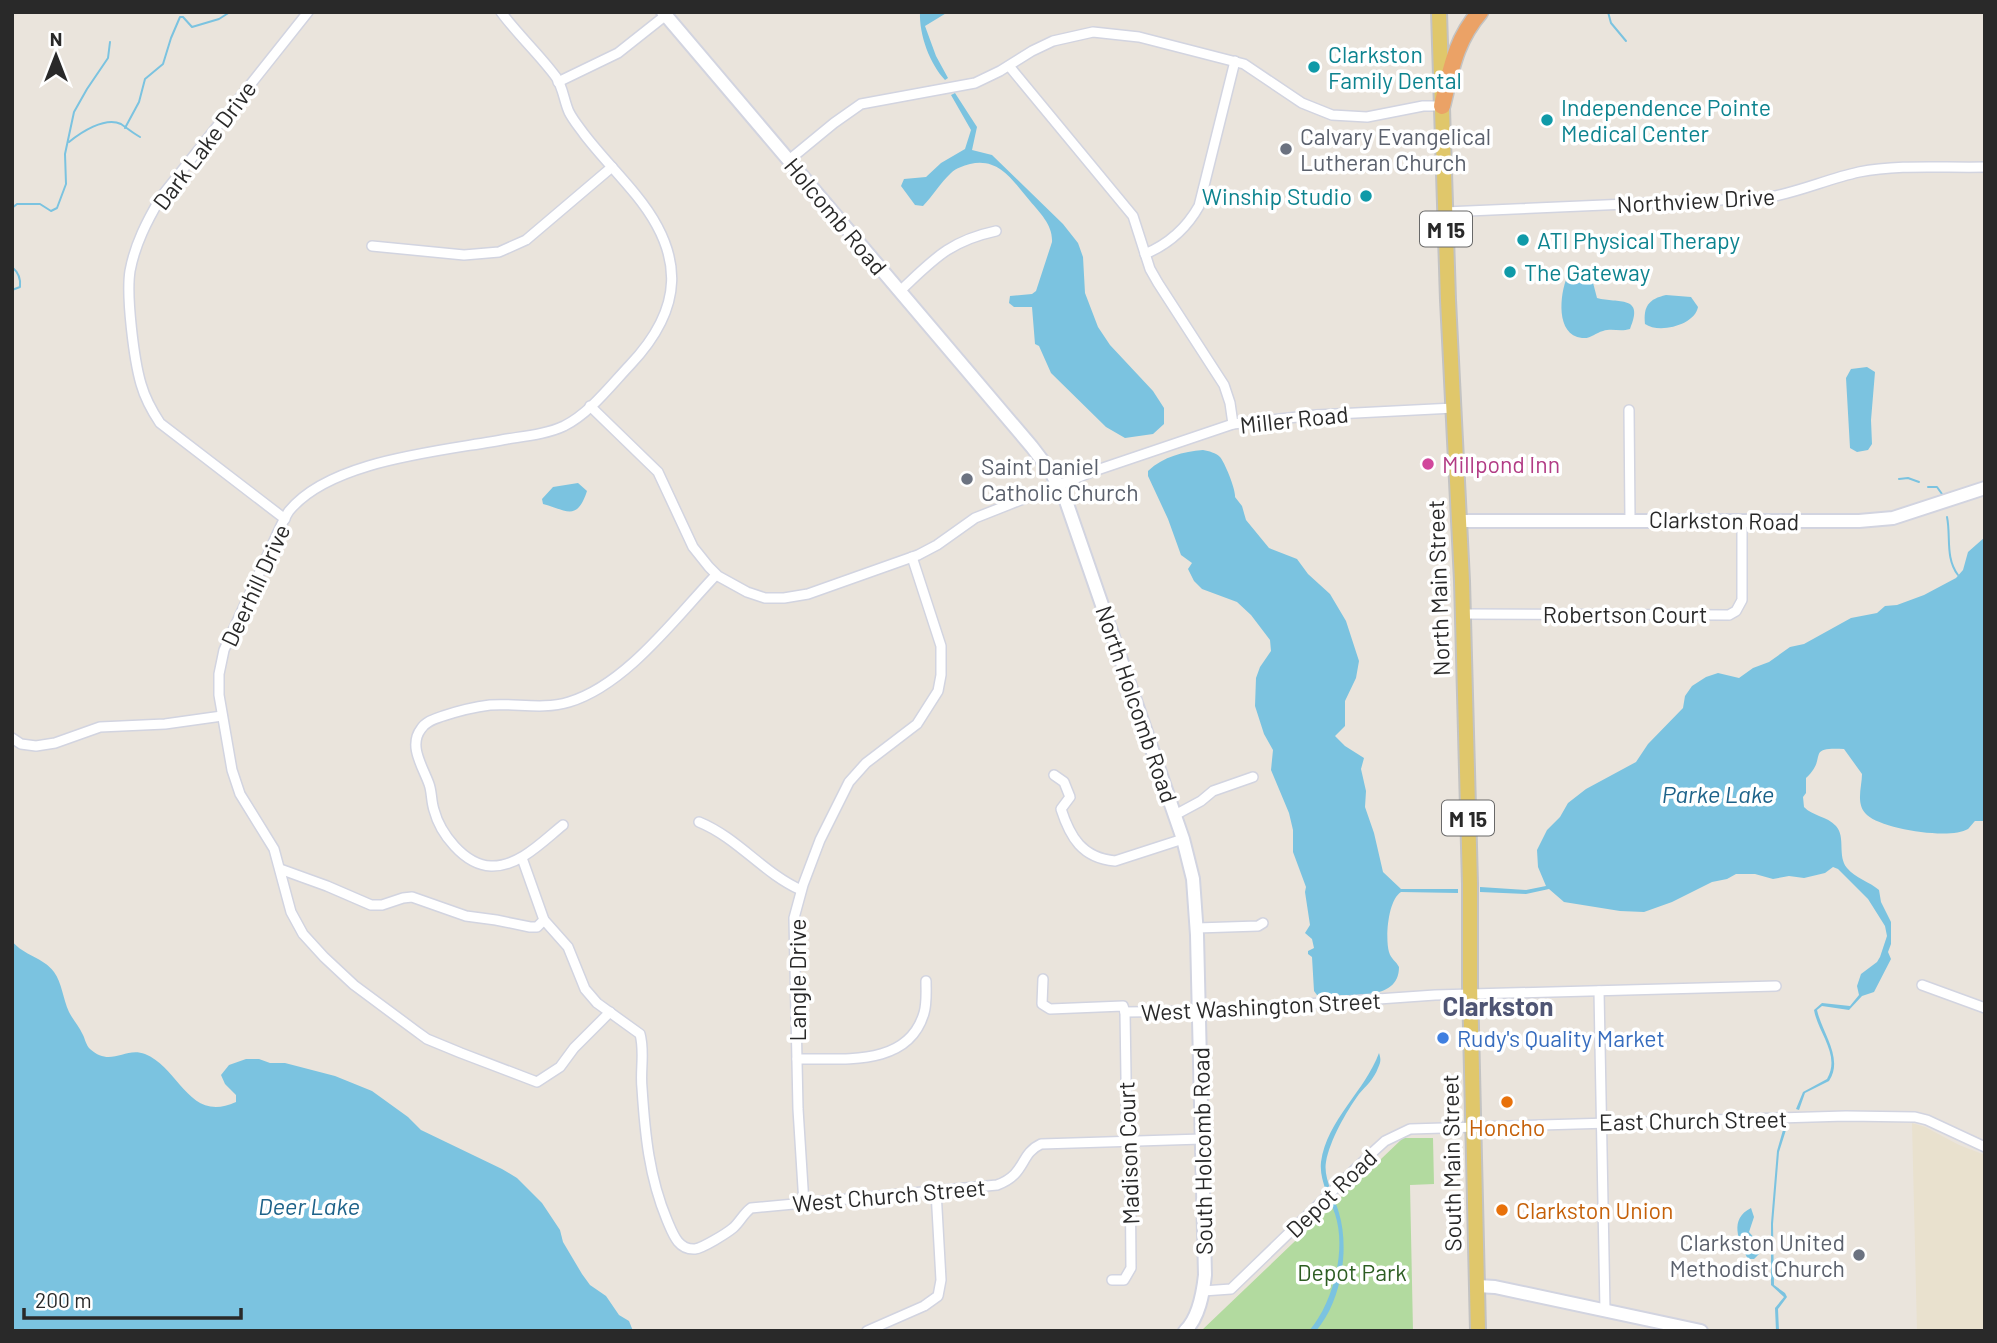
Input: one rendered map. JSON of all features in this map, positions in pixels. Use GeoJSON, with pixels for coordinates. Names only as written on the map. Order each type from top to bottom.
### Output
{"type":"FeatureCollection","features":[{"type":"Feature","properties":{"kind":"highway"},"geometry":{"type":"LineString","coordinates":[[1442,106],[1458,47],[1466,29],[1480,12]]}},
{"type":"Feature","properties":{"kind":"main road","name":"North Main Street"},"geometry":{"type":"LineString","coordinates":[[1439,12],[1463,614],[1470,994]]}},
{"type":"Feature","properties":{"kind":"main road","name":"South Main Street"},"geometry":{"type":"LineString","coordinates":[[1470,994],[1478,1331]]}},
{"type":"Feature","properties":{"kind":"street","name":"Dark Lake Drive"},"geometry":{"type":"LineString","coordinates":[[285,519],[160,423],[154,414],[141,384],[129,279],[144,225],[161,197],[307,12]]}},
{"type":"Feature","properties":{"kind":"street","name":"Deerhill Drive"},"geometry":{"type":"LineString","coordinates":[[501,12],[558,82],[569,112],[637,196],[657,226],[671,259],[672,284],[660,328],[650,344],[590,406],[564,426],[550,431],[384,462],[349,472],[325,483],[289,511],[224,650],[219,674],[222,716],[235,780],[274,849],[291,912],[303,934],[354,985],[416,1031],[439,1043],[537,1082],[560,1067],[574,1048],[610,1012]]}},
{"type":"Feature","properties":{"kind":"street"},"geometry":{"type":"LineString","coordinates":[[558,82],[618,52],[664,14]]}},
{"type":"Feature","properties":{"kind":"street","name":"Holcomb Road"},"geometry":{"type":"LineString","coordinates":[[664,14],[1008,419]]}},
{"type":"Feature","properties":{"kind":"street"},"geometry":{"type":"LineString","coordinates":[[789,160],[861,104],[967,85],[989,77],[1053,41],[1093,32],[1139,37],[1235,61],[1255,69],[1302,103],[1332,115],[1367,117],[1423,106],[1442,106]]}},
{"type":"Feature","properties":{"kind":"street"},"geometry":{"type":"LineString","coordinates":[[1145,254],[1176,236],[1199,206],[1235,61]]}},
{"type":"Feature","properties":{"kind":"street"},"geometry":{"type":"LineString","coordinates":[[1009,66],[1133,216],[1145,254],[1163,292],[1224,385],[1233,424]]}},
{"type":"Feature","properties":{"kind":"street"},"geometry":{"type":"LineString","coordinates":[[372,246],[464,255],[499,252],[526,240],[612,167]]}},
{"type":"Feature","properties":{"kind":"street","name":"Northview Drive"},"geometry":{"type":"LineString","coordinates":[[1445,212],[1765,198],[1875,170],[1985,167]]}},
{"type":"Feature","properties":{"kind":"street"},"geometry":{"type":"LineString","coordinates":[[900,291],[943,251],[964,240],[996,231]]}},
{"type":"Feature","properties":{"kind":"street"},"geometry":{"type":"LineString","coordinates":[[563,825],[522,858],[501,866],[483,865],[460,852],[443,831],[434,811],[429,783],[416,753],[417,735],[421,727],[430,721],[474,708],[489,705],[546,706],[568,703],[587,695],[644,653],[716,575],[693,547],[658,472],[590,406]]}},
{"type":"Feature","properties":{"kind":"street","name":"Miller Road"},"geometry":{"type":"LineString","coordinates":[[716,575],[765,598],[808,594],[912,557],[937,545],[975,518],[1059,485],[1233,424],[1294,416],[1454,408]]}},
{"type":"Feature","properties":{"kind":"street"},"geometry":{"type":"LineString","coordinates":[[1629,410],[1630,519]]}},
{"type":"Feature","properties":{"kind":"street","name":"North Holcomb Road"},"geometry":{"type":"LineString","coordinates":[[1008,419],[1059,485],[1075,522],[1183,839],[1193,879],[1199,1011]]}},
{"type":"Feature","properties":{"kind":"street","name":"Clarkston Road"},"geometry":{"type":"LineString","coordinates":[[1459,521],[1885,519],[1985,488]]}},
{"type":"Feature","properties":{"kind":"street","name":"Robertson Court"},"geometry":{"type":"LineString","coordinates":[[1463,614],[1729,615],[1737,611],[1742,600],[1742,521]]}},
{"type":"Feature","properties":{"kind":"street","name":"Langle Drive"},"geometry":{"type":"LineString","coordinates":[[804,1204],[794,918],[801,890],[820,840],[849,782],[866,763],[917,724],[938,691],[941,646],[912,557]]}},
{"type":"Feature","properties":{"kind":"street"},"geometry":{"type":"LineString","coordinates":[[12,738],[21,744],[36,746],[55,743],[100,727],[165,724],[222,716]]}},
{"type":"Feature","properties":{"kind":"street"},"geometry":{"type":"LineString","coordinates":[[1054,775],[1063,782],[1070,797],[1061,809],[1068,832],[1080,846],[1104,860],[1115,861],[1183,839]]}},
{"type":"Feature","properties":{"kind":"street"},"geometry":{"type":"LineString","coordinates":[[1175,815],[1213,791],[1252,777]]}},
{"type":"Feature","properties":{"kind":"street"},"geometry":{"type":"LineString","coordinates":[[699,822],[719,830],[776,877],[801,890]]}},
{"type":"Feature","properties":{"kind":"street"},"geometry":{"type":"LineString","coordinates":[[522,858],[544,920],[568,947],[585,989],[597,1003],[610,1012]]}},
{"type":"Feature","properties":{"kind":"street"},"geometry":{"type":"LineString","coordinates":[[279,869],[371,905],[383,905],[412,897],[466,916],[522,926],[537,927],[544,920]]}},
{"type":"Feature","properties":{"kind":"street"},"geometry":{"type":"LineString","coordinates":[[1197,928],[1258,926],[1263,923]]}},
{"type":"Feature","properties":{"kind":"street","name":"West Washington Street"},"geometry":{"type":"LineString","coordinates":[[1042,979],[1042,1004],[1050,1009],[1124,1006],[1125,1012],[1199,1011],[1470,994],[1776,986]]}},
{"type":"Feature","properties":{"kind":"street"},"geometry":{"type":"LineString","coordinates":[[797,1059],[872,1057],[897,1049],[918,1027],[925,1011],[926,981]]}},
{"type":"Feature","properties":{"kind":"street"},"geometry":{"type":"LineString","coordinates":[[1922,985],[1985,1008]]}},
{"type":"Feature","properties":{"kind":"street"},"geometry":{"type":"LineString","coordinates":[[1600,991],[1605,1310]]}},
{"type":"Feature","properties":{"kind":"street","name":"South Holcomb Road"},"geometry":{"type":"LineString","coordinates":[[1185,1331],[1190,1326],[1203,1291],[1205,1245],[1199,1011]]}},
{"type":"Feature","properties":{"kind":"street","name":"West Church Street"},"geometry":{"type":"LineString","coordinates":[[610,1012],[640,1034],[643,1043],[641,1085],[650,1172],[674,1236],[681,1245],[698,1248],[733,1228],[751,1208],[982,1187],[1006,1182],[1015,1176],[1032,1149],[1041,1144],[1202,1139]]}},
{"type":"Feature","properties":{"kind":"street","name":"Madison Court"},"geometry":{"type":"LineString","coordinates":[[1111,1280],[1124,1280],[1131,1268],[1125,1012]]}},
{"type":"Feature","properties":{"kind":"street","name":"East Church Street"},"geometry":{"type":"LineString","coordinates":[[1474,1126],[1846,1116],[1912,1117],[1927,1120],[1985,1147]]}},
{"type":"Feature","properties":{"kind":"street","name":"Depot Road"},"geometry":{"type":"LineString","coordinates":[[1203,1291],[1231,1289],[1385,1141],[1410,1129],[1474,1126]]}},
{"type":"Feature","properties":{"kind":"street"},"geometry":{"type":"LineString","coordinates":[[867,1331],[924,1306],[938,1296],[941,1280],[936,1191]]}},
{"type":"Feature","properties":{"kind":"street"},"geometry":{"type":"LineString","coordinates":[[1477,1286],[1495,1287],[1701,1331]]}},
{"type":"Feature","properties":{"kind":"shaded area"},"geometry":{"type":"Polygon","coordinates":[[[1912,1123],[1985,1155],[1985,1331],[1917,1331],[1912,1123]]]}},
{"type":"Feature","properties":{"kind":"green space","name":"Depot Park"},"geometry":{"type":"Polygon","coordinates":[[[1403,1138],[1433,1138],[1434,1184],[1410,1185],[1413,1331],[1201,1331],[1403,1138]]]}},
{"type":"Feature","properties":{"kind":"water"},"geometry":{"type":"Polygon","coordinates":[[[920,12],[948,12],[925,26],[948,78],[945,80],[926,49],[920,12]]]}},
{"type":"Feature","properties":{"kind":"water"},"geometry":{"type":"Polygon","coordinates":[[[955,93],[977,127],[972,150],[992,155],[1063,224],[1078,243],[1083,257],[1085,293],[1098,327],[1110,345],[1153,391],[1164,408],[1164,424],[1153,434],[1125,438],[1106,427],[1051,373],[1039,346],[1035,344],[1032,307],[1014,307],[1009,303],[1010,296],[1032,294],[1036,291],[1052,236],[1045,220],[1005,172],[989,164],[980,163],[957,168],[923,206],[915,205],[901,186],[904,179],[926,177],[941,163],[965,149],[971,130],[951,95],[955,93]]]}},
{"type":"Feature","properties":{"kind":"water"},"geometry":{"type":"Polygon","coordinates":[[[1579,271],[1591,275],[1597,298],[1632,305],[1634,318],[1630,329],[1606,330],[1585,338],[1573,335],[1567,330],[1562,313],[1563,293],[1567,277],[1579,271]]]}},
{"type":"Feature","properties":{"kind":"water"},"geometry":{"type":"Polygon","coordinates":[[[1666,295],[1691,297],[1698,307],[1690,319],[1676,326],[1659,328],[1645,324],[1648,304],[1666,295]]]}},
{"type":"Feature","properties":{"kind":"water"},"geometry":{"type":"Polygon","coordinates":[[[1867,367],[1875,372],[1872,444],[1868,450],[1857,452],[1850,448],[1846,378],[1851,369],[1867,367]]]}},
{"type":"Feature","properties":{"kind":"water"},"geometry":{"type":"Polygon","coordinates":[[[1203,450],[1220,457],[1246,520],[1269,548],[1297,559],[1308,574],[1330,594],[1346,621],[1359,661],[1356,678],[1345,701],[1345,726],[1335,736],[1364,758],[1361,769],[1366,791],[1365,807],[1383,872],[1401,889],[1458,889],[1458,893],[1401,892],[1397,896],[1390,911],[1387,938],[1390,954],[1399,967],[1397,978],[1391,986],[1382,991],[1323,996],[1314,991],[1312,957],[1308,951],[1314,948],[1312,939],[1305,933],[1310,925],[1306,887],[1293,852],[1293,830],[1289,813],[1271,770],[1273,750],[1264,734],[1255,706],[1256,678],[1271,651],[1270,640],[1237,602],[1202,589],[1194,581],[1188,569],[1192,563],[1181,555],[1148,476],[1148,471],[1167,458],[1203,450]]]}},
{"type":"Feature","properties":{"kind":"water"},"geometry":{"type":"Polygon","coordinates":[[[578,483],[587,491],[575,510],[565,511],[543,504],[542,499],[553,487],[578,483]]]}},
{"type":"Feature","properties":{"kind":"water","name":"Parke Lake"},"geometry":{"type":"Polygon","coordinates":[[[1985,537],[1985,821],[1975,821],[1968,829],[1959,832],[1932,833],[1887,825],[1875,820],[1863,811],[1860,795],[1862,774],[1844,749],[1820,752],[1813,771],[1806,778],[1804,807],[1836,826],[1841,836],[1842,858],[1847,868],[1879,890],[1881,902],[1891,922],[1891,944],[1888,952],[1891,959],[1874,992],[1862,996],[1849,1010],[1822,1006],[1817,1010],[1833,1054],[1833,1072],[1829,1081],[1805,1093],[1799,1110],[1796,1109],[1803,1092],[1827,1079],[1831,1070],[1830,1053],[1814,1010],[1822,1003],[1850,1006],[1859,995],[1857,986],[1861,974],[1877,962],[1887,936],[1885,926],[1868,899],[1838,869],[1833,867],[1825,873],[1804,878],[1789,876],[1773,879],[1755,874],[1736,874],[1644,912],[1564,902],[1549,889],[1526,894],[1480,892],[1480,887],[1526,890],[1546,886],[1538,867],[1537,850],[1547,830],[1560,817],[1568,803],[1586,789],[1636,762],[1648,744],[1683,708],[1685,696],[1692,686],[1718,673],[1739,678],[1790,647],[1804,644],[1851,618],[1877,613],[1885,606],[1897,605],[1924,595],[1956,578],[1963,570],[1968,552],[1985,537]]]}},
{"type":"Feature","properties":{"kind":"water","name":"Deer Lake"},"geometry":{"type":"Polygon","coordinates":[[[12,941],[54,972],[69,1012],[90,1049],[105,1057],[138,1052],[145,1054],[167,1070],[186,1092],[207,1106],[220,1107],[236,1102],[236,1095],[225,1084],[221,1075],[229,1065],[246,1059],[285,1063],[335,1076],[372,1091],[421,1130],[517,1178],[542,1203],[590,1285],[606,1296],[619,1315],[629,1321],[633,1331],[12,1331],[12,941]]]}},
{"type":"Feature","properties":{"kind":"water"},"geometry":{"type":"Polygon","coordinates":[[[1379,1053],[1380,1062],[1376,1072],[1349,1109],[1328,1154],[1326,1175],[1339,1213],[1344,1243],[1343,1259],[1332,1306],[1316,1331],[1309,1331],[1325,1306],[1336,1275],[1338,1259],[1338,1228],[1325,1189],[1321,1162],[1338,1119],[1365,1080],[1379,1053]]]}},
{"type":"Feature","properties":{"kind":"water"},"geometry":{"type":"Polygon","coordinates":[[[1783,1130],[1786,1130],[1779,1152],[1773,1224],[1774,1285],[1787,1297],[1778,1309],[1779,1331],[1776,1331],[1775,1308],[1784,1297],[1771,1285],[1771,1223],[1777,1151],[1783,1130]]]}},
{"type":"Feature","properties":{"kind":"water"},"geometry":{"type":"Polygon","coordinates":[[[1751,1208],[1754,1217],[1749,1232],[1761,1246],[1761,1252],[1754,1259],[1748,1259],[1741,1245],[1738,1224],[1744,1213],[1751,1208]]]}},
{"type":"Feature","properties":{"kind":"waterway"},"geometry":{"type":"LineString","coordinates":[[125,128],[139,102],[145,79],[163,64],[180,17],[192,27],[219,19],[230,12]]}},
{"type":"Feature","properties":{"kind":"waterway"},"geometry":{"type":"LineString","coordinates":[[1608,12],[1611,23],[1626,41]]}},
{"type":"Feature","properties":{"kind":"waterway"},"geometry":{"type":"LineString","coordinates":[[12,208],[17,204],[40,204],[51,211],[57,208],[66,184],[65,154],[74,112],[108,58],[110,42]]}},
{"type":"Feature","properties":{"kind":"waterway"},"geometry":{"type":"LineString","coordinates":[[69,142],[86,130],[108,122],[121,124],[140,137]]}},
{"type":"Feature","properties":{"kind":"waterway"},"geometry":{"type":"LineString","coordinates":[[12,267],[19,276],[20,284],[20,287],[12,290]]}},
{"type":"Feature","properties":{"kind":"waterway"},"geometry":{"type":"LineString","coordinates":[[1899,479],[1908,478],[1919,482]]}},
{"type":"Feature","properties":{"kind":"waterway"},"geometry":{"type":"LineString","coordinates":[[1928,487],[1937,487],[1942,494]]}},
{"type":"Feature","properties":{"kind":"waterway"},"geometry":{"type":"LineString","coordinates":[[1947,517],[1951,561],[1958,575]]}},
{"type":"Feature","properties":{"kind":"place","name":"Clarkston Family Dental"},"geometry":{"type":"Point","coordinates":[1314,67]}},
{"type":"Feature","properties":{"kind":"place","name":"Independence Pointe Medical Center"},"geometry":{"type":"Point","coordinates":[1547,120]}},
{"type":"Feature","properties":{"kind":"place","name":"Calvary Evangelical Lutheran Church"},"geometry":{"type":"Point","coordinates":[1286,149]}},
{"type":"Feature","properties":{"kind":"place","name":"Winship Studio"},"geometry":{"type":"Point","coordinates":[1366,196]}},
{"type":"Feature","properties":{"kind":"place","name":"ATI Physical Therapy"},"geometry":{"type":"Point","coordinates":[1523,240]}},
{"type":"Feature","properties":{"kind":"place","name":"The Gateway"},"geometry":{"type":"Point","coordinates":[1510,272]}},
{"type":"Feature","properties":{"kind":"place","name":"Millpond Inn"},"geometry":{"type":"Point","coordinates":[1428,464]}},
{"type":"Feature","properties":{"kind":"place","name":"Saint Daniel Catholic Church"},"geometry":{"type":"Point","coordinates":[967,479]}},
{"type":"Feature","properties":{"kind":"place","name":"Rudy's Quality Market"},"geometry":{"type":"Point","coordinates":[1443,1038]}},
{"type":"Feature","properties":{"kind":"place","name":"Honcho"},"geometry":{"type":"Point","coordinates":[1507,1102]}},
{"type":"Feature","properties":{"kind":"place","name":"Clarkston Union"},"geometry":{"type":"Point","coordinates":[1502,1210]}},
{"type":"Feature","properties":{"kind":"place","name":"Clarkston United Methodist Church"},"geometry":{"type":"Point","coordinates":[1859,1255]}},
{"type":"Feature","properties":{"kind":"district","name":"Clarkston"},"geometry":{"type":"Point","coordinates":[1498,1005]}}]}
